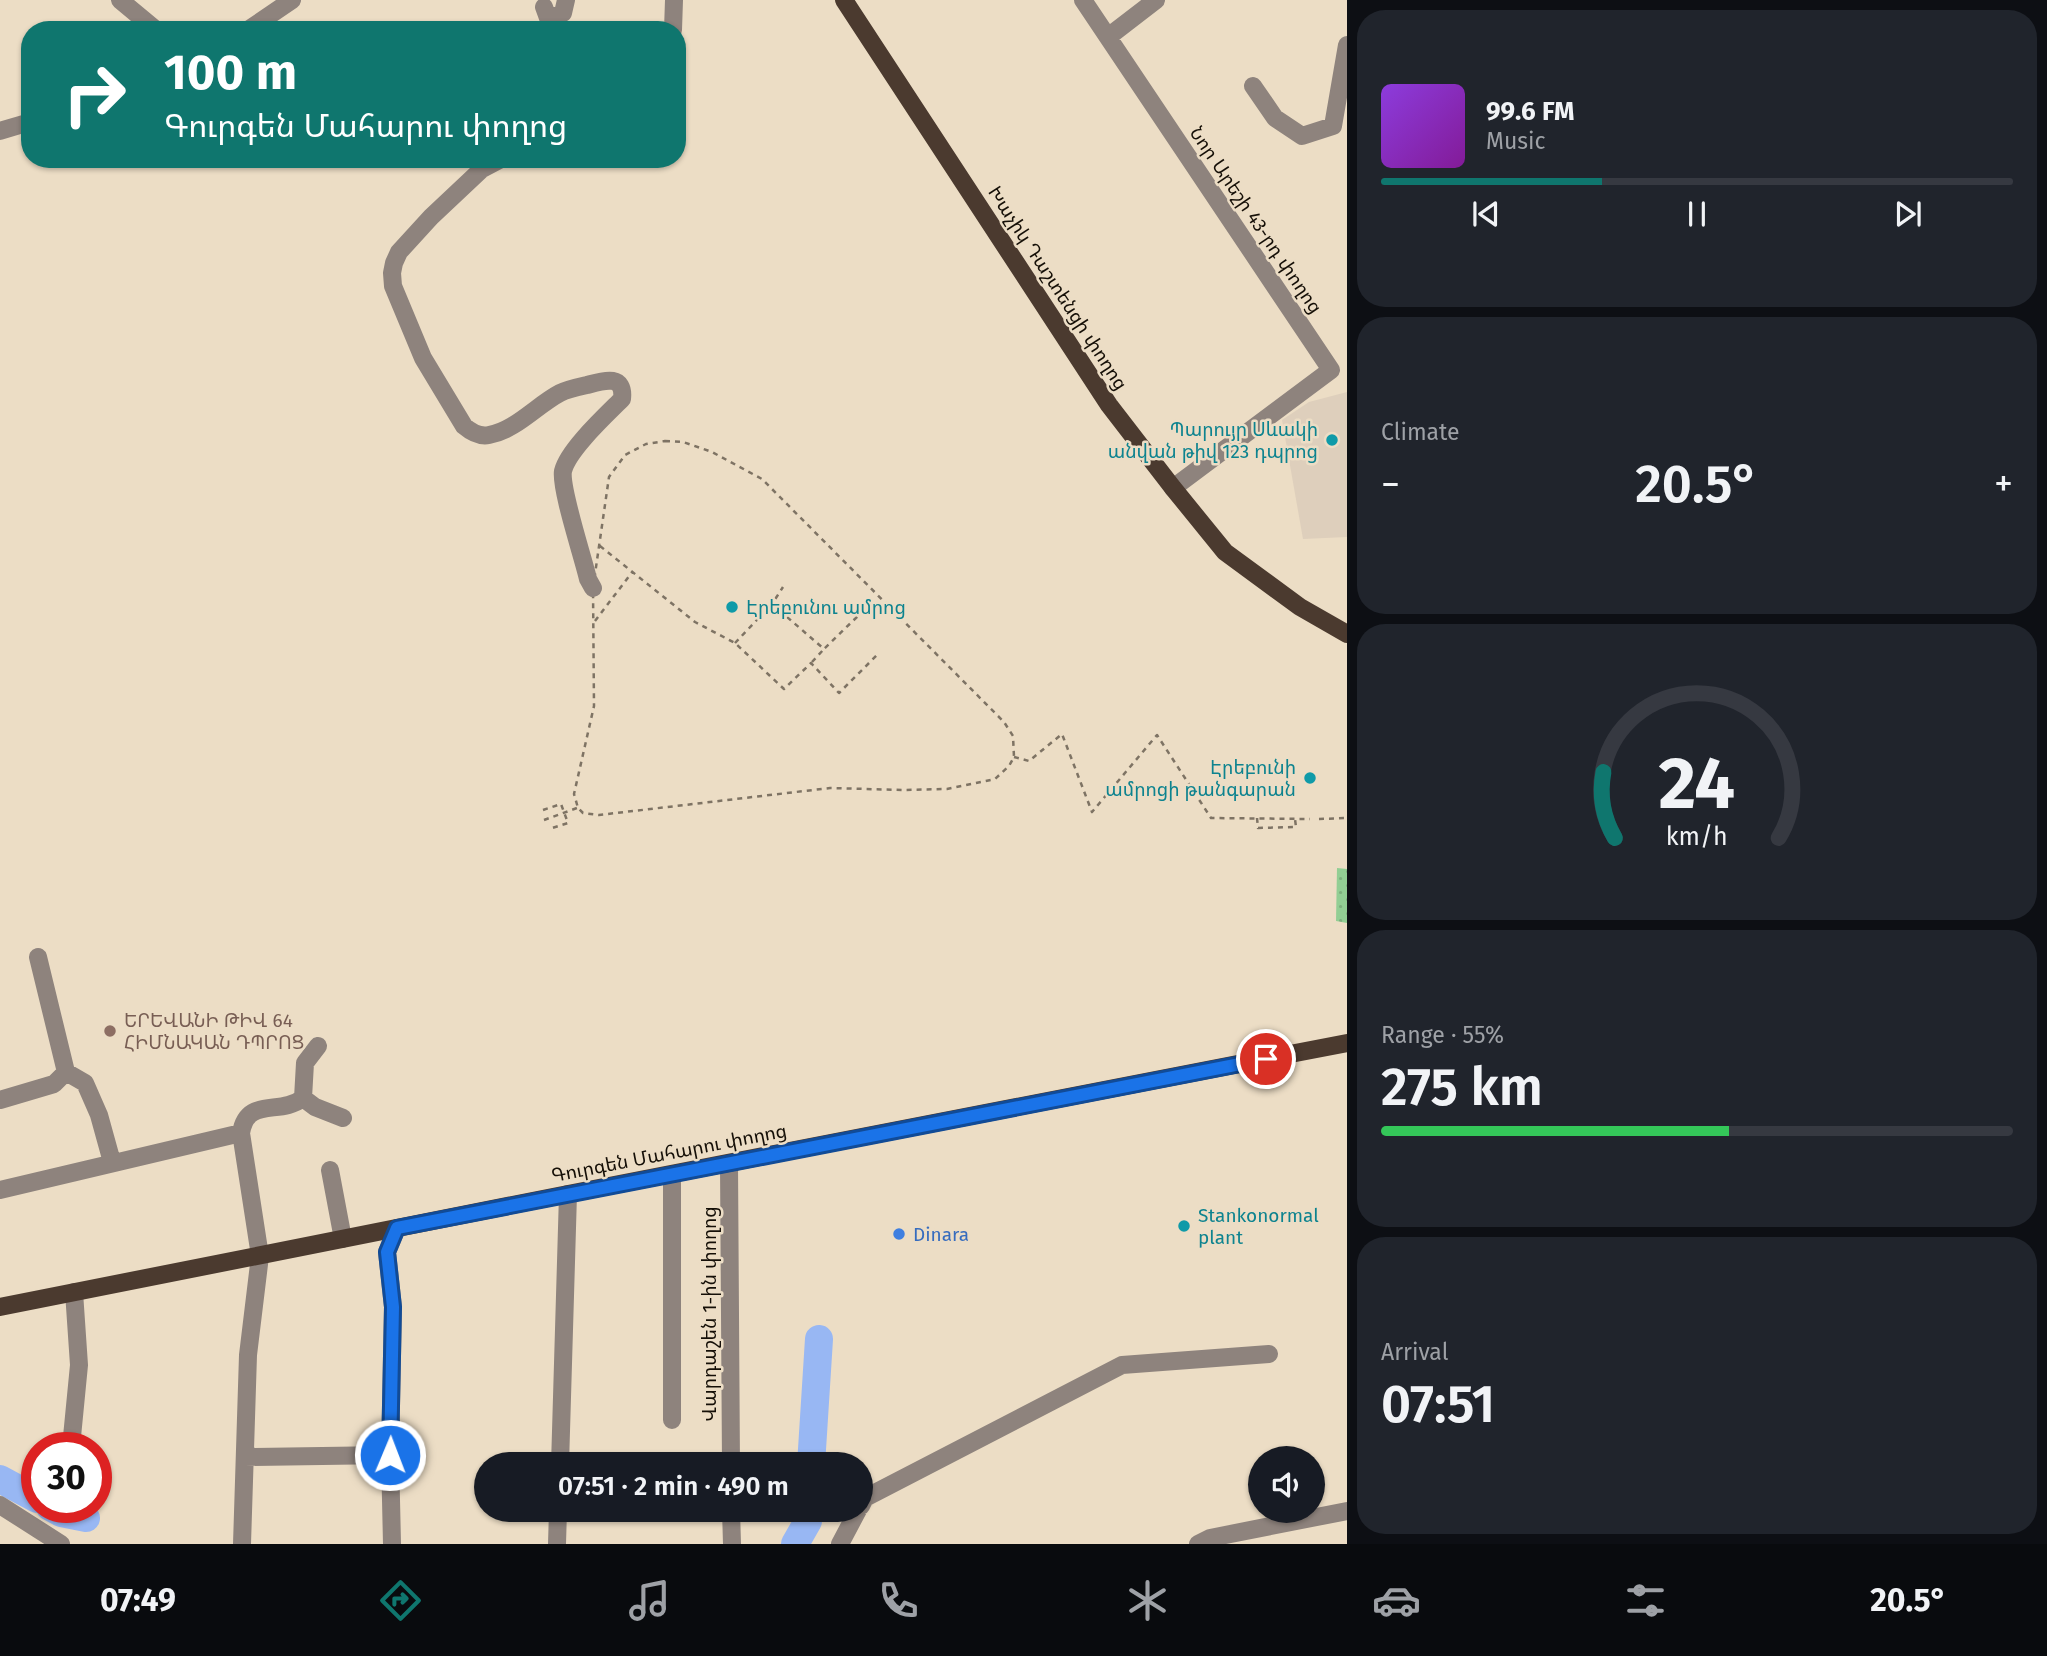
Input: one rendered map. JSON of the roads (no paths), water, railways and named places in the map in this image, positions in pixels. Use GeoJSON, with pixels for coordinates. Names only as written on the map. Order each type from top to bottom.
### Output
{"type":"FeatureCollection","features":[{"type":"Feature","properties":{"kind":"main road","name":"Խաչիկ Դաշտենցի փողոց"},"geometry":{"type":"LineString","coordinates":[[844,0],[1110,405],[1173,488],[1225,552],[1300,607],[1347,634]]}},
{"type":"Feature","properties":{"kind":"main road","name":"Խաչիկ Դաշտենցի փողոց"},"geometry":{"type":"LineString","coordinates":[[1263,579],[1347,624]]}},
{"type":"Feature","properties":{"kind":"main road","name":"Գուրգեն Մահարու փողոց"},"geometry":{"type":"LineString","coordinates":[[0,1307],[1347,1043]]}},
{"type":"Feature","properties":{"kind":"street"},"geometry":{"type":"LineString","coordinates":[[120,0],[145,21]]}},
{"type":"Feature","properties":{"kind":"street"},"geometry":{"type":"LineString","coordinates":[[261,21],[292,0]]}},
{"type":"Feature","properties":{"kind":"street"},"geometry":{"type":"LineString","coordinates":[[544,7],[548,18],[563,13],[566,0]]}},
{"type":"Feature","properties":{"kind":"street"},"geometry":{"type":"LineString","coordinates":[[673,21],[674,0]]}},
{"type":"Feature","properties":{"kind":"street","name":"Նոր Արեշի 43-րդ փողոց"},"geometry":{"type":"LineString","coordinates":[[1083,0],[1339,372],[1173,488]]}},
{"type":"Feature","properties":{"kind":"street"},"geometry":{"type":"LineString","coordinates":[[1108,37],[1156,0]]}},
{"type":"Feature","properties":{"kind":"street"},"geometry":{"type":"LineString","coordinates":[[1253,86],[1275,118],[1302,136],[1333,126],[1347,45]]}},
{"type":"Feature","properties":{"kind":"street"},"geometry":{"type":"LineString","coordinates":[[0,131],[21,125]]}},
{"type":"Feature","properties":{"kind":"street"},"geometry":{"type":"LineString","coordinates":[[484,168],[431,217],[399,253],[394,263],[393,286],[423,358],[464,426],[474,433],[487,436],[508,427],[562,392],[607,379],[621,386],[622,399],[571,454],[563,472],[565,492],[588,579],[593,588]]}},
{"type":"Feature","properties":{"kind":"street"},"geometry":{"type":"LineString","coordinates":[[38,957],[66,1072],[85,1083],[99,1115],[112,1162]]}},
{"type":"Feature","properties":{"kind":"street"},"geometry":{"type":"LineString","coordinates":[[303,1098],[305,1063],[318,1046]]}},
{"type":"Feature","properties":{"kind":"street"},"geometry":{"type":"LineString","coordinates":[[0,1100],[54,1084],[66,1072]]}},
{"type":"Feature","properties":{"kind":"street"},"geometry":{"type":"LineString","coordinates":[[303,1098],[315,1107],[343,1118]]}},
{"type":"Feature","properties":{"kind":"street"},"geometry":{"type":"LineString","coordinates":[[242,1544],[248,1355],[261,1256],[241,1133],[243,1120],[251,1112],[296,1103],[303,1098]]}},
{"type":"Feature","properties":{"kind":"street"},"geometry":{"type":"LineString","coordinates":[[0,1190],[241,1133]]}},
{"type":"Feature","properties":{"kind":"street","name":"Վարդաշեն 1-ին փողոց"},"geometry":{"type":"LineString","coordinates":[[729,1164],[731,1452]]}},
{"type":"Feature","properties":{"kind":"street"},"geometry":{"type":"LineString","coordinates":[[330,1170],[343,1239]]}},
{"type":"Feature","properties":{"kind":"street"},"geometry":{"type":"LineString","coordinates":[[671,1175],[672,1420]]}},
{"type":"Feature","properties":{"kind":"street"},"geometry":{"type":"LineString","coordinates":[[560,1452],[568,1194]]}},
{"type":"Feature","properties":{"kind":"street"},"geometry":{"type":"LineString","coordinates":[[392,1544],[390,1455],[393,1307],[387,1252],[397,1228]]}},
{"type":"Feature","properties":{"kind":"street"},"geometry":{"type":"LineString","coordinates":[[72,1432],[79,1365],[74,1292]]}},
{"type":"Feature","properties":{"kind":"street"},"geometry":{"type":"LineString","coordinates":[[873,1494],[1122,1365],[1269,1354]]}},
{"type":"Feature","properties":{"kind":"street"},"geometry":{"type":"LineString","coordinates":[[245,1457],[390,1455]]}},
{"type":"Feature","properties":{"kind":"street"},"geometry":{"type":"LineString","coordinates":[[0,1505],[61,1544]]}},
{"type":"Feature","properties":{"kind":"street"},"geometry":{"type":"LineString","coordinates":[[1198,1544],[1210,1538],[1347,1511]]}},
{"type":"Feature","properties":{"kind":"street"},"geometry":{"type":"LineString","coordinates":[[557,1544],[558,1522]]}},
{"type":"Feature","properties":{"kind":"street"},"geometry":{"type":"LineString","coordinates":[[732,1522],[732,1544]]}},
{"type":"Feature","properties":{"kind":"street"},"geometry":{"type":"LineString","coordinates":[[840,1544],[852,1522]]}},
{"type":"Feature","properties":{"kind":"waterway"},"geometry":{"type":"LineString","coordinates":[[812,1452],[819,1339]]}},
{"type":"Feature","properties":{"kind":"waterway"},"geometry":{"type":"LineString","coordinates":[[0,1479],[21,1490]]}},
{"type":"Feature","properties":{"kind":"waterway"},"geometry":{"type":"LineString","coordinates":[[795,1544],[807,1522]]}},
{"type":"Feature","properties":{"kind":"place","name":"Պարույր Սևակի անվան թիվ 123 դպրոց"},"geometry":{"type":"Point","coordinates":[1332,440]}},
{"type":"Feature","properties":{"kind":"place","name":"Էրեբունու ամրոց"},"geometry":{"type":"Point","coordinates":[732,607]}},
{"type":"Feature","properties":{"kind":"place","name":"Էրեբունի ամրոցի թանգարան"},"geometry":{"type":"Point","coordinates":[1310,778]}},
{"type":"Feature","properties":{"kind":"place","name":"ԵՐԵՎԱՆԻ ԹԻՎ 64 ՀԻՄՆԱԿԱՆ ԴՊՐՈՑ"},"geometry":{"type":"Point","coordinates":[110,1031]}},
{"type":"Feature","properties":{"kind":"place","name":"Stankonormal plant"},"geometry":{"type":"Point","coordinates":[1184,1226]}},
{"type":"Feature","properties":{"kind":"place","name":"Dinara"},"geometry":{"type":"Point","coordinates":[899,1234]}}]}
